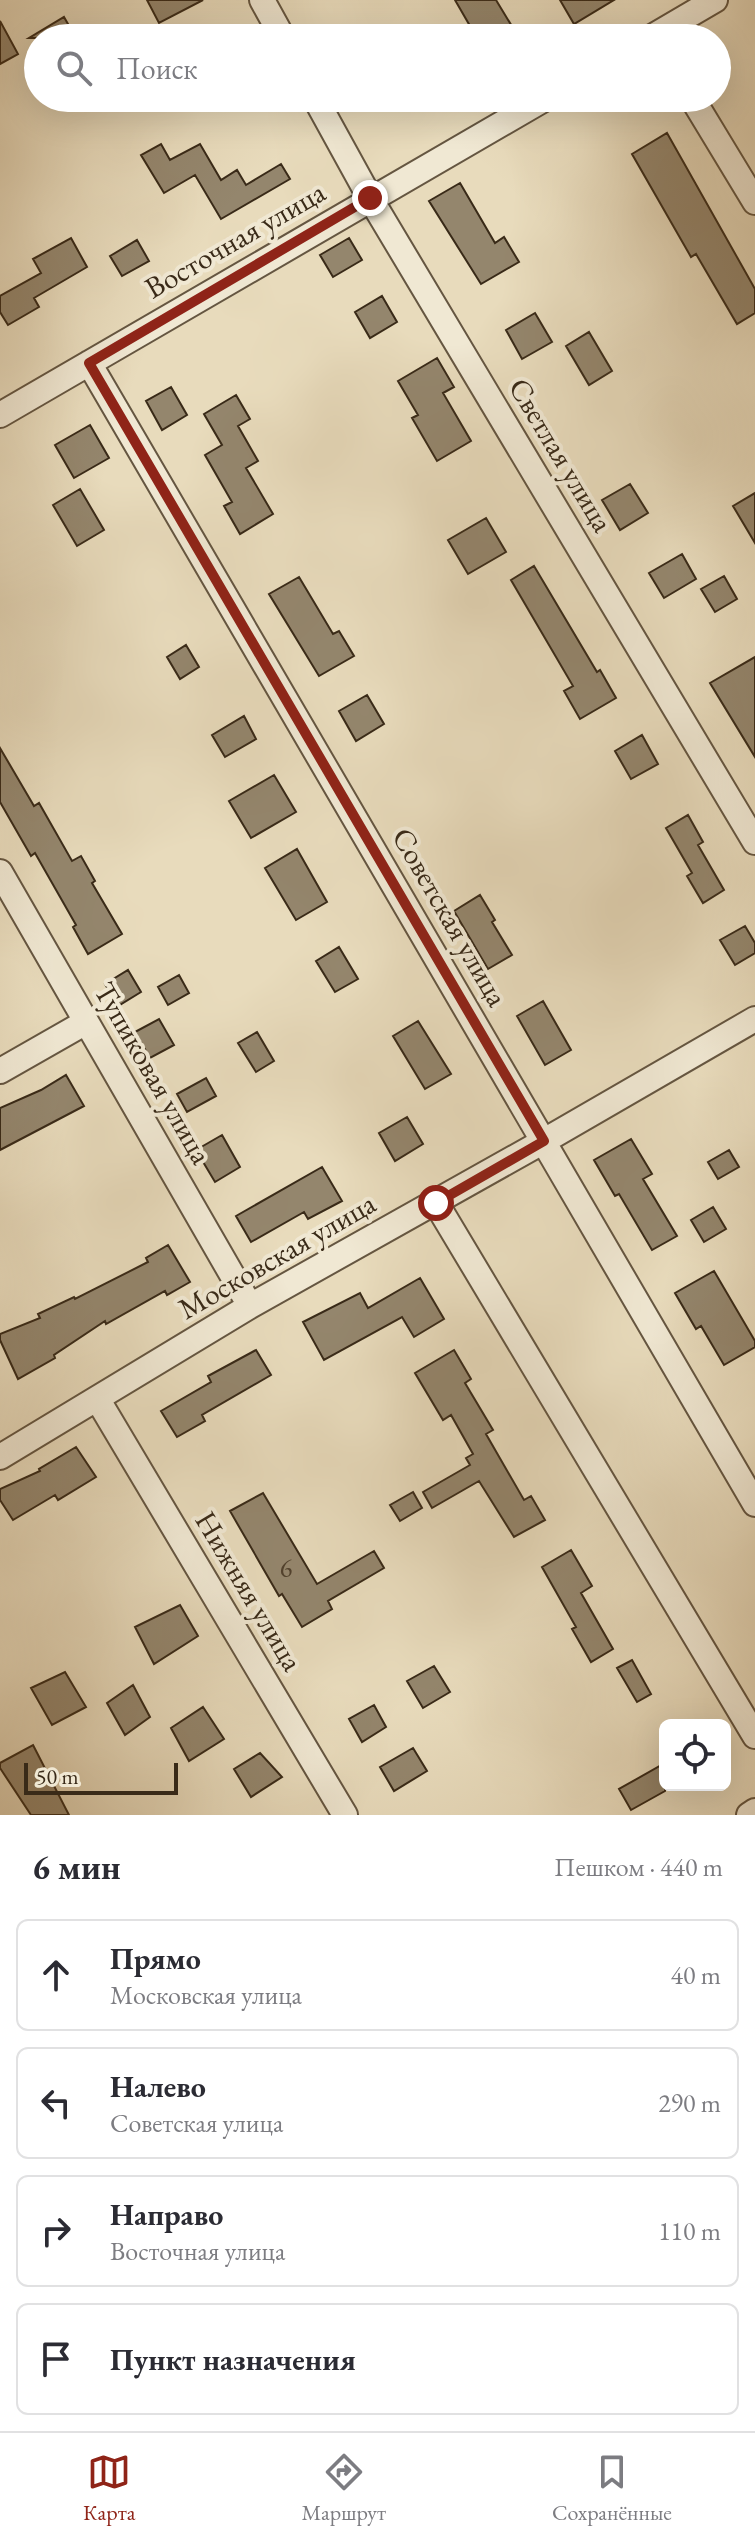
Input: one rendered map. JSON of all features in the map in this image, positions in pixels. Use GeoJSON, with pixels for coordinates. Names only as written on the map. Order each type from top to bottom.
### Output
{"type":"FeatureCollection","features":[{"type":"Feature","properties":{"kind":"street"},"geometry":{"type":"LineString","coordinates":[[262,0],[275,24]]}},
{"type":"Feature","properties":{"kind":"street"},"geometry":{"type":"LineString","coordinates":[[675,24],[715,0]]}},
{"type":"Feature","properties":{"kind":"street","name":"Светлая улица"},"geometry":{"type":"LineString","coordinates":[[323,112],[370,198],[755,842]]}},
{"type":"Feature","properties":{"kind":"street","name":"Восточная улица"},"geometry":{"type":"LineString","coordinates":[[0,415],[521,112]]}},
{"type":"Feature","properties":{"kind":"street"},"geometry":{"type":"LineString","coordinates":[[700,112],[755,202]]}},
{"type":"Feature","properties":{"kind":"street","name":"Советская улица"},"geometry":{"type":"LineString","coordinates":[[89,363],[755,1504]]}},
{"type":"Feature","properties":{"kind":"street","name":"Тупиковая улица"},"geometry":{"type":"LineString","coordinates":[[0,872],[250,1306]]}},
{"type":"Feature","properties":{"kind":"street","name":"Московская улица"},"geometry":{"type":"LineString","coordinates":[[0,1457],[250,1306],[755,1019]]}},
{"type":"Feature","properties":{"kind":"street"},"geometry":{"type":"LineString","coordinates":[[0,1071],[86,1022]]}},
{"type":"Feature","properties":{"kind":"street"},"geometry":{"type":"LineString","coordinates":[[436,1203],[755,1736]]}},
{"type":"Feature","properties":{"kind":"street","name":"Нижняя улица"},"geometry":{"type":"LineString","coordinates":[[98,1400],[345,1815]]}},
{"type":"Feature","properties":{"kind":"street"},"geometry":{"type":"LineString","coordinates":[[749,1815],[755,1811]]}},
{"type":"Feature","properties":{"kind":"building"},"geometry":{"type":"Polygon","coordinates":[[[147,0],[203,0],[159,23],[147,0]]]}},
{"type":"Feature","properties":{"kind":"building"},"geometry":{"type":"Polygon","coordinates":[[[455,0],[496,0],[511,24],[469,24],[455,0]]]}},
{"type":"Feature","properties":{"kind":"building"},"geometry":{"type":"Polygon","coordinates":[[[560,0],[614,0],[574,24],[560,0]]]}},
{"type":"Feature","properties":{"kind":"building"},"geometry":{"type":"Polygon","coordinates":[[[64,17],[68,24],[52,24],[64,17]]]}},
{"type":"Feature","properties":{"kind":"building"},"geometry":{"type":"Polygon","coordinates":[[[0,21],[18,54],[0,64],[0,21]]]}},
{"type":"Feature","properties":{"kind":"building"},"geometry":{"type":"Polygon","coordinates":[[[667,133],[755,289],[755,313],[737,324],[696,254],[691,257],[632,154],[667,133]]]}},
{"type":"Feature","properties":{"kind":"building"},"geometry":{"type":"Polygon","coordinates":[[[161,144],[170,160],[200,144],[221,180],[237,170],[246,185],[281,164],[290,179],[221,219],[195,175],[164,193],[141,155],[161,144]]]}},
{"type":"Feature","properties":{"kind":"building"},"geometry":{"type":"Polygon","coordinates":[[[460,183],[495,243],[504,237],[519,262],[481,284],[429,201],[460,183]]]}},
{"type":"Feature","properties":{"kind":"building"},"geometry":{"type":"Polygon","coordinates":[[[71,238],[87,267],[34,298],[39,307],[8,325],[0,312],[0,296],[41,273],[33,259],[71,238]]]}},
{"type":"Feature","properties":{"kind":"building"},"geometry":{"type":"Polygon","coordinates":[[[349,238],[362,260],[333,277],[320,255],[349,238]]]}},
{"type":"Feature","properties":{"kind":"building"},"geometry":{"type":"Polygon","coordinates":[[[137,240],[149,261],[122,276],[110,256],[137,240]]]}},
{"type":"Feature","properties":{"kind":"building"},"geometry":{"type":"Polygon","coordinates":[[[382,296],[397,322],[370,338],[355,312],[382,296]]]}},
{"type":"Feature","properties":{"kind":"building"},"geometry":{"type":"Polygon","coordinates":[[[535,313],[552,342],[522,359],[506,330],[535,313]]]}},
{"type":"Feature","properties":{"kind":"building"},"geometry":{"type":"Polygon","coordinates":[[[589,332],[612,371],[589,385],[566,346],[589,332]]]}},
{"type":"Feature","properties":{"kind":"building"},"geometry":{"type":"Polygon","coordinates":[[[437,358],[454,387],[443,393],[471,441],[437,461],[412,418],[418,415],[398,381],[437,358]]]}},
{"type":"Feature","properties":{"kind":"building"},"geometry":{"type":"Polygon","coordinates":[[[171,387],[187,415],[162,430],[146,401],[171,387]]]}},
{"type":"Feature","properties":{"kind":"building"},"geometry":{"type":"Polygon","coordinates":[[[236,395],[250,419],[238,426],[258,461],[246,468],[273,514],[240,534],[224,506],[232,502],[205,455],[222,445],[204,414],[236,395]]]}},
{"type":"Feature","properties":{"kind":"building"},"geometry":{"type":"Polygon","coordinates":[[[90,425],[109,458],[74,478],[55,445],[90,425]]]}},
{"type":"Feature","properties":{"kind":"building"},"geometry":{"type":"Polygon","coordinates":[[[630,484],[648,513],[620,530],[602,500],[630,484]]]}},
{"type":"Feature","properties":{"kind":"building"},"geometry":{"type":"Polygon","coordinates":[[[80,489],[104,530],[77,546],[53,505],[80,489]]]}},
{"type":"Feature","properties":{"kind":"building"},"geometry":{"type":"Polygon","coordinates":[[[755,493],[755,543],[733,506],[755,493]]]}},
{"type":"Feature","properties":{"kind":"building"},"geometry":{"type":"Polygon","coordinates":[[[486,518],[506,552],[468,574],[448,540],[486,518]]]}},
{"type":"Feature","properties":{"kind":"building"},"geometry":{"type":"Polygon","coordinates":[[[682,554],[696,579],[664,598],[649,573],[682,554]]]}},
{"type":"Feature","properties":{"kind":"building"},"geometry":{"type":"Polygon","coordinates":[[[534,566],[597,672],[600,670],[616,698],[580,719],[564,691],[573,686],[511,580],[534,566]]]}},
{"type":"Feature","properties":{"kind":"building"},"geometry":{"type":"Polygon","coordinates":[[[724,576],[737,599],[715,612],[701,589],[724,576]]]}},
{"type":"Feature","properties":{"kind":"building"},"geometry":{"type":"Polygon","coordinates":[[[299,577],[333,634],[339,631],[354,656],[319,676],[269,594],[299,577]]]}},
{"type":"Feature","properties":{"kind":"building"},"geometry":{"type":"Polygon","coordinates":[[[186,645],[199,667],[180,679],[167,657],[186,645]]]}},
{"type":"Feature","properties":{"kind":"building"},"geometry":{"type":"Polygon","coordinates":[[[755,657],[755,757],[710,683],[755,657]]]}},
{"type":"Feature","properties":{"kind":"building"},"geometry":{"type":"Polygon","coordinates":[[[367,695],[384,724],[356,741],[339,711],[367,695]]]}},
{"type":"Feature","properties":{"kind":"building"},"geometry":{"type":"Polygon","coordinates":[[[244,716],[256,739],[225,757],[212,735],[244,716]]]}},
{"type":"Feature","properties":{"kind":"building"},"geometry":{"type":"Polygon","coordinates":[[[642,735],[658,764],[631,779],[615,751],[642,735]]]}},
{"type":"Feature","properties":{"kind":"building"},"geometry":{"type":"Polygon","coordinates":[[[0,748],[34,806],[39,803],[72,861],[81,856],[95,881],[92,883],[122,934],[88,954],[73,927],[76,925],[35,853],[31,856],[0,802],[0,748]]]}},
{"type":"Feature","properties":{"kind":"building"},"geometry":{"type":"Polygon","coordinates":[[[274,775],[296,812],[251,838],[229,801],[274,775]]]}},
{"type":"Feature","properties":{"kind":"building"},"geometry":{"type":"Polygon","coordinates":[[[688,815],[703,842],[698,845],[724,890],[703,903],[687,876],[692,873],[666,828],[688,815]]]}},
{"type":"Feature","properties":{"kind":"building"},"geometry":{"type":"Polygon","coordinates":[[[297,849],[327,902],[296,920],[265,868],[297,849]]]}},
{"type":"Feature","properties":{"kind":"building"},"geometry":{"type":"Polygon","coordinates":[[[480,895],[512,955],[488,969],[454,911],[480,895]]]}},
{"type":"Feature","properties":{"kind":"building"},"geometry":{"type":"Polygon","coordinates":[[[745,926],[755,943],[755,953],[735,965],[720,940],[745,926]]]}},
{"type":"Feature","properties":{"kind":"building"},"geometry":{"type":"Polygon","coordinates":[[[339,947],[358,979],[335,992],[316,961],[339,947]]]}},
{"type":"Feature","properties":{"kind":"building"},"geometry":{"type":"Polygon","coordinates":[[[128,970],[141,992],[118,1006],[105,984],[128,970]]]}},
{"type":"Feature","properties":{"kind":"building"},"geometry":{"type":"Polygon","coordinates":[[[179,975],[189,993],[168,1005],[158,987],[179,975]]]}},
{"type":"Feature","properties":{"kind":"building"},"geometry":{"type":"Polygon","coordinates":[[[543,1001],[571,1050],[545,1065],[517,1016],[543,1001]]]}},
{"type":"Feature","properties":{"kind":"building"},"geometry":{"type":"Polygon","coordinates":[[[159,1019],[174,1045],[150,1058],[135,1032],[159,1019]]]}},
{"type":"Feature","properties":{"kind":"building"},"geometry":{"type":"Polygon","coordinates":[[[418,1021],[451,1074],[425,1089],[393,1036],[418,1021]]]}},
{"type":"Feature","properties":{"kind":"building"},"geometry":{"type":"Polygon","coordinates":[[[257,1032],[274,1061],[256,1072],[238,1043],[257,1032]]]}},
{"type":"Feature","properties":{"kind":"building"},"geometry":{"type":"Polygon","coordinates":[[[66,1075],[84,1106],[0,1150],[0,1108],[66,1075]]]}},
{"type":"Feature","properties":{"kind":"building"},"geometry":{"type":"Polygon","coordinates":[[[206,1078],[216,1096],[187,1112],[177,1094],[206,1078]]]}},
{"type":"Feature","properties":{"kind":"building"},"geometry":{"type":"Polygon","coordinates":[[[407,1117],[423,1144],[395,1161],[379,1133],[407,1117]]]}},
{"type":"Feature","properties":{"kind":"building"},"geometry":{"type":"Polygon","coordinates":[[[222,1135],[240,1167],[215,1182],[196,1150],[222,1135]]]}},
{"type":"Feature","properties":{"kind":"building"},"geometry":{"type":"Polygon","coordinates":[[[631,1139],[652,1174],[643,1179],[677,1236],[652,1250],[619,1194],[615,1196],[594,1160],[631,1139]]]}},
{"type":"Feature","properties":{"kind":"building"},"geometry":{"type":"Polygon","coordinates":[[[729,1150],[739,1167],[718,1179],[708,1162],[729,1150]]]}},
{"type":"Feature","properties":{"kind":"building"},"geometry":{"type":"Polygon","coordinates":[[[322,1167],[342,1201],[308,1219],[304,1212],[251,1242],[236,1216],[322,1167]]]}},
{"type":"Feature","properties":{"kind":"building"},"geometry":{"type":"Polygon","coordinates":[[[713,1207],[726,1229],[704,1242],[691,1220],[713,1207]]]}},
{"type":"Feature","properties":{"kind":"building"},"geometry":{"type":"Polygon","coordinates":[[[168,1245],[190,1282],[167,1295],[165,1291],[106,1324],[105,1321],[54,1355],[55,1358],[18,1379],[0,1334],[40,1318],[38,1314],[148,1262],[146,1258],[168,1245]]]}},
{"type":"Feature","properties":{"kind":"building"},"geometry":{"type":"Polygon","coordinates":[[[714,1271],[755,1341],[755,1347],[724,1365],[701,1326],[696,1329],[675,1293],[714,1271]]]}},
{"type":"Feature","properties":{"kind":"building"},"geometry":{"type":"Polygon","coordinates":[[[420,1278],[444,1319],[414,1337],[402,1317],[324,1360],[303,1322],[360,1293],[368,1308],[420,1278]]]}},
{"type":"Feature","properties":{"kind":"building"},"geometry":{"type":"Polygon","coordinates":[[[256,1350],[271,1375],[202,1415],[205,1421],[177,1437],[161,1411],[211,1382],[208,1376],[256,1350]]]}},
{"type":"Feature","properties":{"kind":"building"},"geometry":{"type":"Polygon","coordinates":[[[454,1350],[471,1379],[465,1383],[493,1430],[486,1434],[524,1500],[531,1496],[545,1520],[514,1537],[479,1481],[432,1508],[423,1492],[470,1465],[466,1458],[473,1454],[451,1415],[443,1420],[415,1373],[454,1350]]]}},
{"type":"Feature","properties":{"kind":"building"},"geometry":{"type":"Polygon","coordinates":[[[76,1447],[96,1477],[58,1500],[55,1495],[13,1520],[0,1500],[0,1489],[40,1471],[76,1447]]]}},
{"type":"Feature","properties":{"kind":"building"},"geometry":{"type":"Polygon","coordinates":[[[413,1492],[422,1508],[400,1521],[390,1505],[413,1492]]]}},
{"type":"Feature","properties":{"kind":"building"},"geometry":{"type":"Polygon","coordinates":[[[263,1493],[317,1584],[374,1551],[384,1568],[328,1601],[332,1609],[302,1627],[282,1594],[279,1596],[230,1511],[263,1493]]]}},
{"type":"Feature","properties":{"kind":"building"},"geometry":{"type":"Polygon","coordinates":[[[571,1550],[592,1586],[581,1593],[613,1649],[591,1662],[572,1629],[576,1627],[542,1567],[571,1550]]]}},
{"type":"Feature","properties":{"kind":"building"},"geometry":{"type":"Polygon","coordinates":[[[180,1605],[198,1636],[154,1664],[135,1627],[180,1605]]]}},
{"type":"Feature","properties":{"kind":"building"},"geometry":{"type":"Polygon","coordinates":[[[632,1660],[651,1694],[637,1702],[617,1668],[632,1660]]]}},
{"type":"Feature","properties":{"kind":"building"},"geometry":{"type":"Polygon","coordinates":[[[434,1666],[450,1692],[423,1708],[407,1681],[434,1666]]]}},
{"type":"Feature","properties":{"kind":"building"},"geometry":{"type":"Polygon","coordinates":[[[65,1672],[86,1707],[52,1725],[31,1688],[65,1672]]]}},
{"type":"Feature","properties":{"kind":"building"},"geometry":{"type":"Polygon","coordinates":[[[133,1685],[150,1717],[125,1735],[107,1703],[133,1685]]]}},
{"type":"Feature","properties":{"kind":"building"},"geometry":{"type":"Polygon","coordinates":[[[374,1705],[386,1727],[362,1742],[349,1719],[374,1705]]]}},
{"type":"Feature","properties":{"kind":"building"},"geometry":{"type":"Polygon","coordinates":[[[203,1707],[224,1739],[189,1761],[171,1728],[203,1707]]]}},
{"type":"Feature","properties":{"kind":"building"},"geometry":{"type":"Polygon","coordinates":[[[33,1745],[69,1815],[31,1815],[0,1768],[0,1763],[33,1745]]]}},
{"type":"Feature","properties":{"kind":"building"},"geometry":{"type":"Polygon","coordinates":[[[413,1748],[427,1771],[394,1791],[380,1767],[413,1748]]]}},
{"type":"Feature","properties":{"kind":"building"},"geometry":{"type":"Polygon","coordinates":[[[260,1753],[282,1777],[251,1797],[234,1769],[260,1753]]]}},
{"type":"Feature","properties":{"kind":"building"},"geometry":{"type":"Polygon","coordinates":[[[659,1766],[659,1791],[665,1791],[631,1810],[619,1789],[659,1766]]]}},
{"type":"Feature","properties":{"kind":"route"},"geometry":{"type":"LineString","coordinates":[[370,198],[89,363],[544,1141],[436,1203]]}}]}
